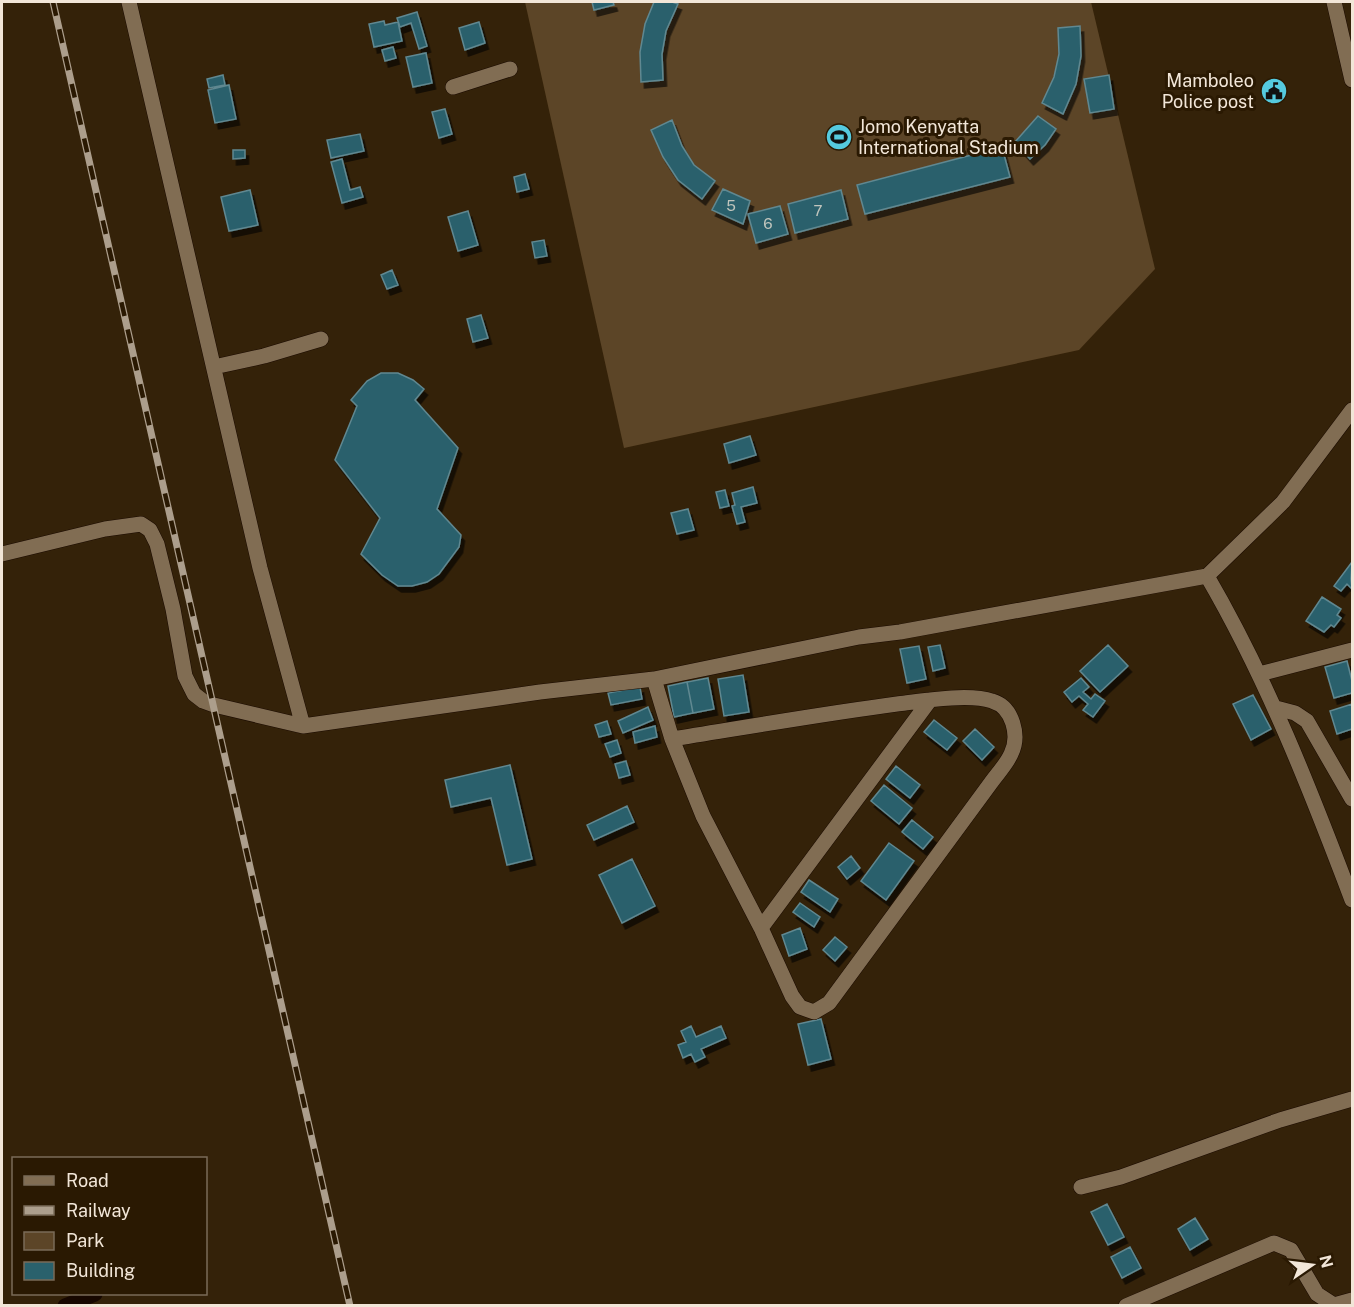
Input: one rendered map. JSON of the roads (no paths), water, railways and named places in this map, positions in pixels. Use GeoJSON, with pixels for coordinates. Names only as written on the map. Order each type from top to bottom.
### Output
{"type":"FeatureCollection","features":[{"type":"Feature","properties":{"kind":"street"},"geometry":{"type":"LineString","coordinates":[[129,2],[260,568],[303,726]]}},
{"type":"Feature","properties":{"kind":"street"},"geometry":{"type":"LineString","coordinates":[[1334,2],[1353,80]]}},
{"type":"Feature","properties":{"kind":"street"},"geometry":{"type":"LineString","coordinates":[[453,87],[510,69]]}},
{"type":"Feature","properties":{"kind":"street"},"geometry":{"type":"LineString","coordinates":[[214,367],[264,356],[321,339]]}},
{"type":"Feature","properties":{"kind":"street"},"geometry":{"type":"LineString","coordinates":[[2,554],[105,528],[141,524],[150,530],[157,544],[173,609],[185,676],[194,693],[203,701],[214,705],[303,726],[540,692],[654,679],[859,637],[900,632],[1207,576],[1283,502],[1353,410]]}},
{"type":"Feature","properties":{"kind":"street"},"geometry":{"type":"LineString","coordinates":[[1207,576],[1237,627],[1276,708],[1353,900]]}},
{"type":"Feature","properties":{"kind":"street"},"geometry":{"type":"LineString","coordinates":[[1259,674],[1353,650]]}},
{"type":"Feature","properties":{"kind":"street"},"geometry":{"type":"LineString","coordinates":[[654,679],[672,739],[703,816],[761,928],[792,996],[800,1007],[814,1012],[829,1004],[1012,753],[1015,729],[1009,713],[993,701],[930,700],[672,739]]}},
{"type":"Feature","properties":{"kind":"street"},"geometry":{"type":"LineString","coordinates":[[761,928],[930,700]]}},
{"type":"Feature","properties":{"kind":"street"},"geometry":{"type":"LineString","coordinates":[[1276,708],[1295,713],[1307,722],[1353,800]]}},
{"type":"Feature","properties":{"kind":"street"},"geometry":{"type":"LineString","coordinates":[[1081,1187],[1121,1177],[1280,1120],[1353,1099]]}},
{"type":"Feature","properties":{"kind":"street"},"geometry":{"type":"LineString","coordinates":[[1126,1305],[1274,1243],[1291,1251],[1317,1294],[1334,1305],[1353,1300]]}},
{"type":"Feature","properties":{"kind":"waterway"},"geometry":{"type":"LineString","coordinates":[[65,1306],[92,1295]]}},
{"type":"Feature","properties":{"kind":"railway"},"geometry":{"type":"LineString","coordinates":[[53,2],[350,1306]]}},
{"type":"Feature","properties":{"kind":"place","name":"Mamboleo Police post"},"geometry":{"type":"Point","coordinates":[1274,91]}},
{"type":"Feature","properties":{"kind":"place","name":"Jomo Kenyatta International Stadium"},"geometry":{"type":"Point","coordinates":[839,137]}}]}
